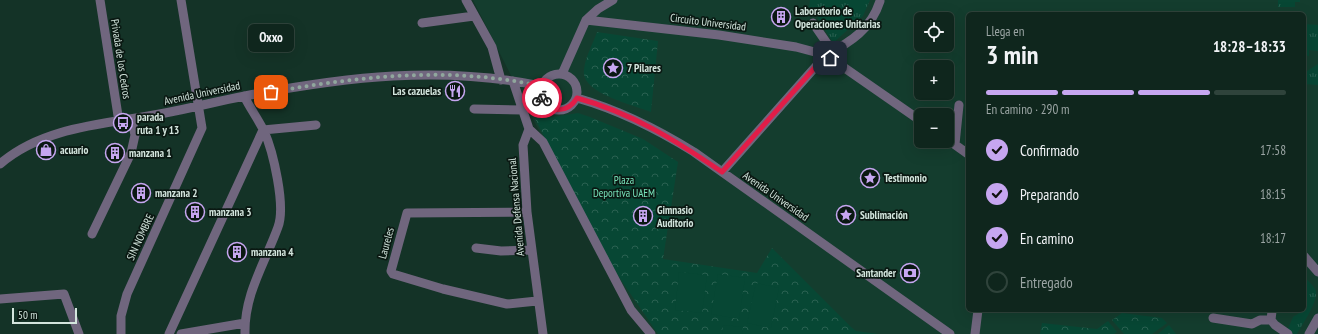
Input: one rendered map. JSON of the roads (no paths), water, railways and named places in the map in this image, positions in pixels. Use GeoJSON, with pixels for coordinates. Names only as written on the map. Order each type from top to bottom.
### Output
{"type":"FeatureCollection","features":[{"type":"Feature","properties":{"kind":"street","name":"Privada de los Cedros"},"geometry":{"type":"LineString","coordinates":[[100,0],[119,122]]}},
{"type":"Feature","properties":{"kind":"street","name":"SIN NOMBRE"},"geometry":{"type":"LineString","coordinates":[[121,334],[121,316],[127,294],[202,128],[197,107],[181,0]]}},
{"type":"Feature","properties":{"kind":"street"},"geometry":{"type":"LineString","coordinates":[[466,0],[492,47],[501,80]]}},
{"type":"Feature","properties":{"kind":"street"},"geometry":{"type":"LineString","coordinates":[[562,74],[586,20],[598,9],[613,0]]}},
{"type":"Feature","properties":{"kind":"street"},"geometry":{"type":"LineString","coordinates":[[722,172],[829,53],[860,33],[875,16],[880,1]]}},
{"type":"Feature","properties":{"kind":"street"},"geometry":{"type":"LineString","coordinates":[[422,23],[474,16]]}},
{"type":"Feature","properties":{"kind":"street","name":"Circuito Universidad"},"geometry":{"type":"LineString","coordinates":[[586,20],[719,35],[829,53],[914,116]]}},
{"type":"Feature","properties":{"kind":"street"},"geometry":{"type":"LineString","coordinates":[[813,23],[829,53]]}},
{"type":"Feature","properties":{"kind":"street","name":"Avenida Universidad"},"geometry":{"type":"LineString","coordinates":[[0,164],[15,151],[46,137],[79,128],[132,120],[244,96],[326,82],[402,74],[460,74],[513,81]]}},
{"type":"Feature","properties":{"kind":"street"},"geometry":{"type":"LineString","coordinates":[[562,74],[573,80],[577,86],[577,98],[569,108],[556,110],[545,104],[540,93],[541,86],[549,76],[562,74]]}},
{"type":"Feature","properties":{"kind":"street"},"geometry":{"type":"LineString","coordinates":[[541,86],[513,81],[528,129],[543,142],[631,310],[651,334]]}},
{"type":"Feature","properties":{"kind":"street"},"geometry":{"type":"LineString","coordinates":[[244,96],[269,143],[281,209],[279,225],[252,290],[245,324],[245,334]]}},
{"type":"Feature","properties":{"kind":"street","name":"Avenida Universidad"},"geometry":{"type":"LineString","coordinates":[[577,98],[598,104],[652,127],[722,172],[950,334]]}},
{"type":"Feature","properties":{"kind":"street"},"geometry":{"type":"LineString","coordinates":[[954,128],[959,105]]}},
{"type":"Feature","properties":{"kind":"street"},"geometry":{"type":"LineString","coordinates":[[474,110],[522,110]]}},
{"type":"Feature","properties":{"kind":"street"},"geometry":{"type":"LineString","coordinates":[[92,234],[131,153],[135,135],[132,120]]}},
{"type":"Feature","properties":{"kind":"street"},"geometry":{"type":"LineString","coordinates":[[263,130],[316,126]]}},
{"type":"Feature","properties":{"kind":"street","name":"Avenida Defensa Nacional"},"geometry":{"type":"LineString","coordinates":[[528,129],[523,146],[527,212],[537,302],[543,334]]}},
{"type":"Feature","properties":{"kind":"street"},"geometry":{"type":"LineString","coordinates":[[169,334],[263,130]]}},
{"type":"Feature","properties":{"kind":"street"},"geometry":{"type":"LineString","coordinates":[[954,144],[966,153]]}},
{"type":"Feature","properties":{"kind":"street","name":"Laureles"},"geometry":{"type":"LineString","coordinates":[[527,212],[407,213],[391,271],[393,274],[443,290],[506,304],[537,302]]}},
{"type":"Feature","properties":{"kind":"street"},"geometry":{"type":"LineString","coordinates":[[476,248],[501,251],[531,250]]}},
{"type":"Feature","properties":{"kind":"street"},"geometry":{"type":"LineString","coordinates":[[1306,258],[1318,272]]}},
{"type":"Feature","properties":{"kind":"street"},"geometry":{"type":"LineString","coordinates":[[0,299],[64,294],[79,334]]}},
{"type":"Feature","properties":{"kind":"street"},"geometry":{"type":"LineString","coordinates":[[975,334],[978,312]]}},
{"type":"Feature","properties":{"kind":"street"},"geometry":{"type":"LineString","coordinates":[[1213,318],[1252,324],[1272,316],[1275,325],[1288,334]]}},
{"type":"Feature","properties":{"kind":"street"},"geometry":{"type":"LineString","coordinates":[[1309,334],[1318,318]]}},
{"type":"Feature","properties":{"kind":"street"},"geometry":{"type":"LineString","coordinates":[[181,334],[245,324]]}},
{"type":"Feature","properties":{"kind":"place","name":"Laboratorio de Operaciones Unitarias"},"geometry":{"type":"Point","coordinates":[781,17]}},
{"type":"Feature","properties":{"kind":"place","name":"7 Pilares"},"geometry":{"type":"Point","coordinates":[613,68]}},
{"type":"Feature","properties":{"kind":"place","name":"Las cazuelas"},"geometry":{"type":"Point","coordinates":[455,91]}},
{"type":"Feature","properties":{"kind":"place","name":"Oxxo"},"geometry":{"type":"Point","coordinates":[271,92]}},
{"type":"Feature","properties":{"kind":"place","name":"parada ruta 1 y 13"},"geometry":{"type":"Point","coordinates":[123,123]}},
{"type":"Feature","properties":{"kind":"place","name":"acuario"},"geometry":{"type":"Point","coordinates":[46,150]}},
{"type":"Feature","properties":{"kind":"place","name":"manzana 1"},"geometry":{"type":"Point","coordinates":[115,153]}},
{"type":"Feature","properties":{"kind":"place","name":"Testimonio"},"geometry":{"type":"Point","coordinates":[870,178]}},
{"type":"Feature","properties":{"kind":"place","name":"manzana 2"},"geometry":{"type":"Point","coordinates":[141,193]}},
{"type":"Feature","properties":{"kind":"place","name":"manzana 3"},"geometry":{"type":"Point","coordinates":[195,212]}},
{"type":"Feature","properties":{"kind":"place","name":"Sublimación"},"geometry":{"type":"Point","coordinates":[846,215]}},
{"type":"Feature","properties":{"kind":"place","name":"Gimnasio Auditorio"},"geometry":{"type":"Point","coordinates":[643,216]}},
{"type":"Feature","properties":{"kind":"place","name":"manzana 4"},"geometry":{"type":"Point","coordinates":[237,252]}},
{"type":"Feature","properties":{"kind":"place","name":"Santander"},"geometry":{"type":"Point","coordinates":[910,273]}},
{"type":"Feature","properties":{"kind":"park label","name":"Plaza Deportiva UAEM"},"geometry":{"type":"Point","coordinates":[624,186]}}]}
